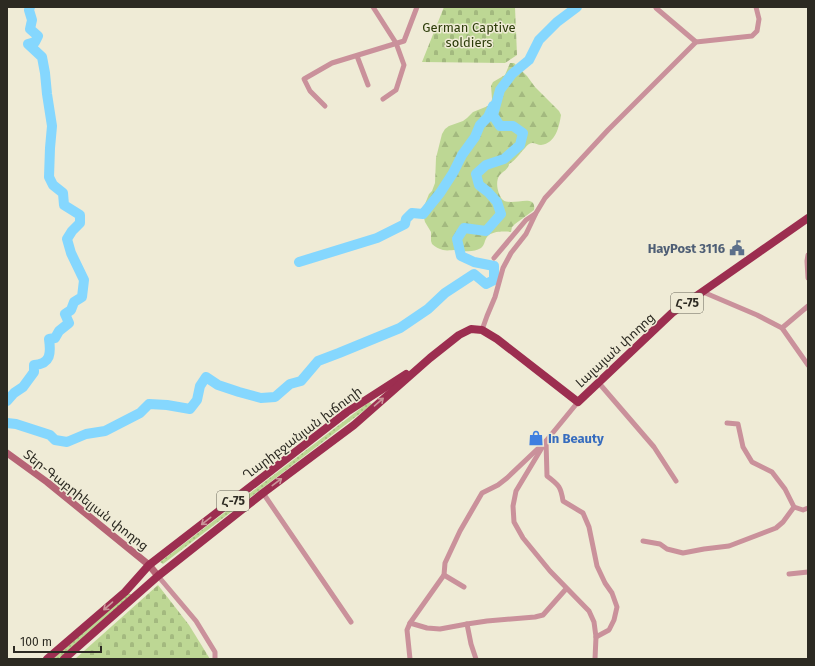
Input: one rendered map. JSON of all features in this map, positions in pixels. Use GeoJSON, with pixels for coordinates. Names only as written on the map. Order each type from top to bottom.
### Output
{"type":"FeatureCollection","features":[{"type":"Feature","properties":{"kind":"highway","name":"Լալայան փողոց"},"geometry":{"type":"LineString","coordinates":[[578,402],[672,313],[808,218]]}},
{"type":"Feature","properties":{"kind":"highway","name":"Ղարիբջանյան խճուղի"},"geometry":{"type":"LineString","coordinates":[[64,659],[158,576],[262,493],[354,425],[430,358],[459,335],[471,329],[482,330]]}},
{"type":"Feature","properties":{"kind":"highway"},"geometry":{"type":"LineString","coordinates":[[482,330],[497,339],[578,402]]}},
{"type":"Feature","properties":{"kind":"highway","name":"Ղարիբջանյան խճուղի"},"geometry":{"type":"LineString","coordinates":[[47,659],[125,592],[149,565],[347,412],[430,358]]}},
{"type":"Feature","properties":{"kind":"main road","name":"Տեր-Գաբրիելյան փողոց"},"geometry":{"type":"LineString","coordinates":[[7,453],[47,482],[149,565],[158,576]]}},
{"type":"Feature","properties":{"kind":"street"},"geometry":{"type":"LineString","coordinates":[[373,7],[396,43],[404,65],[396,90],[383,99]]}},
{"type":"Feature","properties":{"kind":"street"},"geometry":{"type":"LineString","coordinates":[[325,106],[310,91],[304,79],[332,63],[404,41],[417,7]]}},
{"type":"Feature","properties":{"kind":"street"},"geometry":{"type":"LineString","coordinates":[[482,330],[495,297],[503,268],[511,253],[526,234],[545,198],[604,135],[696,42],[752,36],[757,31],[759,19],[756,7]]}},
{"type":"Feature","properties":{"kind":"street"},"geometry":{"type":"LineString","coordinates":[[656,8],[696,42]]}},
{"type":"Feature","properties":{"kind":"street"},"geometry":{"type":"LineString","coordinates":[[357,56],[368,85]]}},
{"type":"Feature","properties":{"kind":"street"},"geometry":{"type":"LineString","coordinates":[[494,258],[526,220],[536,213]]}},
{"type":"Feature","properties":{"kind":"street"},"geometry":{"type":"LineString","coordinates":[[808,255],[808,278]]}},
{"type":"Feature","properties":{"kind":"street"},"geometry":{"type":"LineString","coordinates":[[703,292],[757,315],[782,328],[808,365]]}},
{"type":"Feature","properties":{"kind":"street"},"geometry":{"type":"LineString","coordinates":[[782,328],[808,306]]}},
{"type":"Feature","properties":{"kind":"street"},"geometry":{"type":"LineString","coordinates":[[598,382],[654,448],[676,481]]}},
{"type":"Feature","properties":{"kind":"street","name":"Լալայան փողոց"},"geometry":{"type":"LineString","coordinates":[[410,623],[444,575],[445,563],[460,531],[482,493],[498,485],[507,478],[546,441],[578,402]]}},
{"type":"Feature","properties":{"kind":"street"},"geometry":{"type":"LineString","coordinates":[[727,423],[738,424],[743,447],[752,462],[772,472],[785,489],[794,507],[803,510],[808,508]]}},
{"type":"Feature","properties":{"kind":"street"},"geometry":{"type":"LineString","coordinates":[[546,441],[547,476],[556,483],[561,490],[563,501],[584,513],[589,527],[597,566],[605,583],[612,593],[617,607],[614,620],[609,630],[596,638]]}},
{"type":"Feature","properties":{"kind":"street","name":"Լալայան փողոց"},"geometry":{"type":"LineString","coordinates":[[546,441],[516,491],[513,506],[514,522],[523,538],[550,571],[589,611],[594,622],[596,638],[595,659]]}},
{"type":"Feature","properties":{"kind":"street"},"geometry":{"type":"LineString","coordinates":[[262,493],[352,622]]}},
{"type":"Feature","properties":{"kind":"street"},"geometry":{"type":"LineString","coordinates":[[643,541],[660,544],[667,549],[682,553],[729,546],[776,528],[783,522],[794,507]]}},
{"type":"Feature","properties":{"kind":"street"},"geometry":{"type":"LineString","coordinates":[[790,574],[808,572]]}},
{"type":"Feature","properties":{"kind":"street"},"geometry":{"type":"LineString","coordinates":[[444,575],[464,587]]}},
{"type":"Feature","properties":{"kind":"street"},"geometry":{"type":"LineString","coordinates":[[158,576],[196,621],[215,652],[214,659]]}},
{"type":"Feature","properties":{"kind":"street"},"geometry":{"type":"LineString","coordinates":[[410,659],[407,630],[410,623],[427,628],[440,629],[468,624],[535,617],[543,615],[566,589]]}},
{"type":"Feature","properties":{"kind":"street"},"geometry":{"type":"LineString","coordinates":[[468,624],[471,644],[476,659]]}},
{"type":"Feature","properties":{"kind":"green space","name":"German Captive soldiers"},"geometry":{"type":"Polygon","coordinates":[[[444,7],[515,7],[517,55],[505,63],[422,62],[444,7]]]}},
{"type":"Feature","properties":{"kind":"green space"},"geometry":{"type":"Polygon","coordinates":[[[510,63],[514,63],[527,76],[561,115],[558,129],[553,138],[546,144],[528,144],[516,159],[509,164],[508,168],[499,176],[497,182],[500,195],[503,200],[507,202],[532,202],[534,205],[534,210],[515,224],[512,227],[511,232],[498,232],[489,235],[482,247],[478,250],[468,251],[440,249],[432,244],[431,232],[425,222],[423,214],[425,204],[435,183],[436,158],[442,134],[449,126],[463,121],[473,112],[488,106],[491,103],[491,86],[493,82],[505,75],[510,63]]]}},
{"type":"Feature","properties":{"kind":"green space"},"geometry":{"type":"Polygon","coordinates":[[[369,402],[372,404],[370,406],[163,564],[160,562],[369,402]]]}},
{"type":"Feature","properties":{"kind":"green space"},"geometry":{"type":"Polygon","coordinates":[[[158,585],[189,625],[210,659],[75,659],[158,585]]]}},
{"type":"Feature","properties":{"kind":"green space"},"geometry":{"type":"Polygon","coordinates":[[[128,593],[132,595],[60,659],[53,659],[128,593]]]}},
{"type":"Feature","properties":{"kind":"waterway"},"geometry":{"type":"LineString","coordinates":[[7,401],[14,393],[23,387],[34,372],[34,365],[44,362],[49,357],[49,339],[55,338],[59,331],[69,323],[65,314],[71,310],[74,302],[82,297],[84,280],[71,253],[67,239],[80,223],[80,215],[64,205],[63,193],[53,185],[49,177],[52,126],[42,57],[28,44],[35,42],[38,36],[30,29],[32,20],[29,10],[30,7]]}},
{"type":"Feature","properties":{"kind":"waterway"},"geometry":{"type":"LineString","coordinates":[[7,423],[16,424],[50,435],[55,440],[67,442],[86,434],[105,431],[140,413],[149,404],[190,409],[197,400],[200,386],[206,377],[218,385],[239,392],[261,398],[275,397],[290,384],[301,381],[318,361],[400,328],[428,309],[445,293],[474,274],[486,284],[494,280],[494,266],[474,262],[461,256],[457,239],[464,228],[486,231],[501,214],[497,202],[479,185],[476,174],[486,165],[504,159],[520,145],[523,133],[513,126],[500,126],[493,115],[500,90],[512,74],[529,60],[539,40],[557,22],[577,7]]}},
{"type":"Feature","properties":{"kind":"waterway"},"geometry":{"type":"LineString","coordinates":[[299,262],[377,238],[405,224],[406,219],[412,213],[423,214],[440,193],[453,173],[462,155],[475,137],[480,125],[488,117],[493,106]]}},
{"type":"Feature","properties":{"kind":"place","name":"HayPost 3116"},"geometry":{"type":"Point","coordinates":[737,248]}},
{"type":"Feature","properties":{"kind":"place","name":"In Beauty"},"geometry":{"type":"Point","coordinates":[536,438]}}]}
